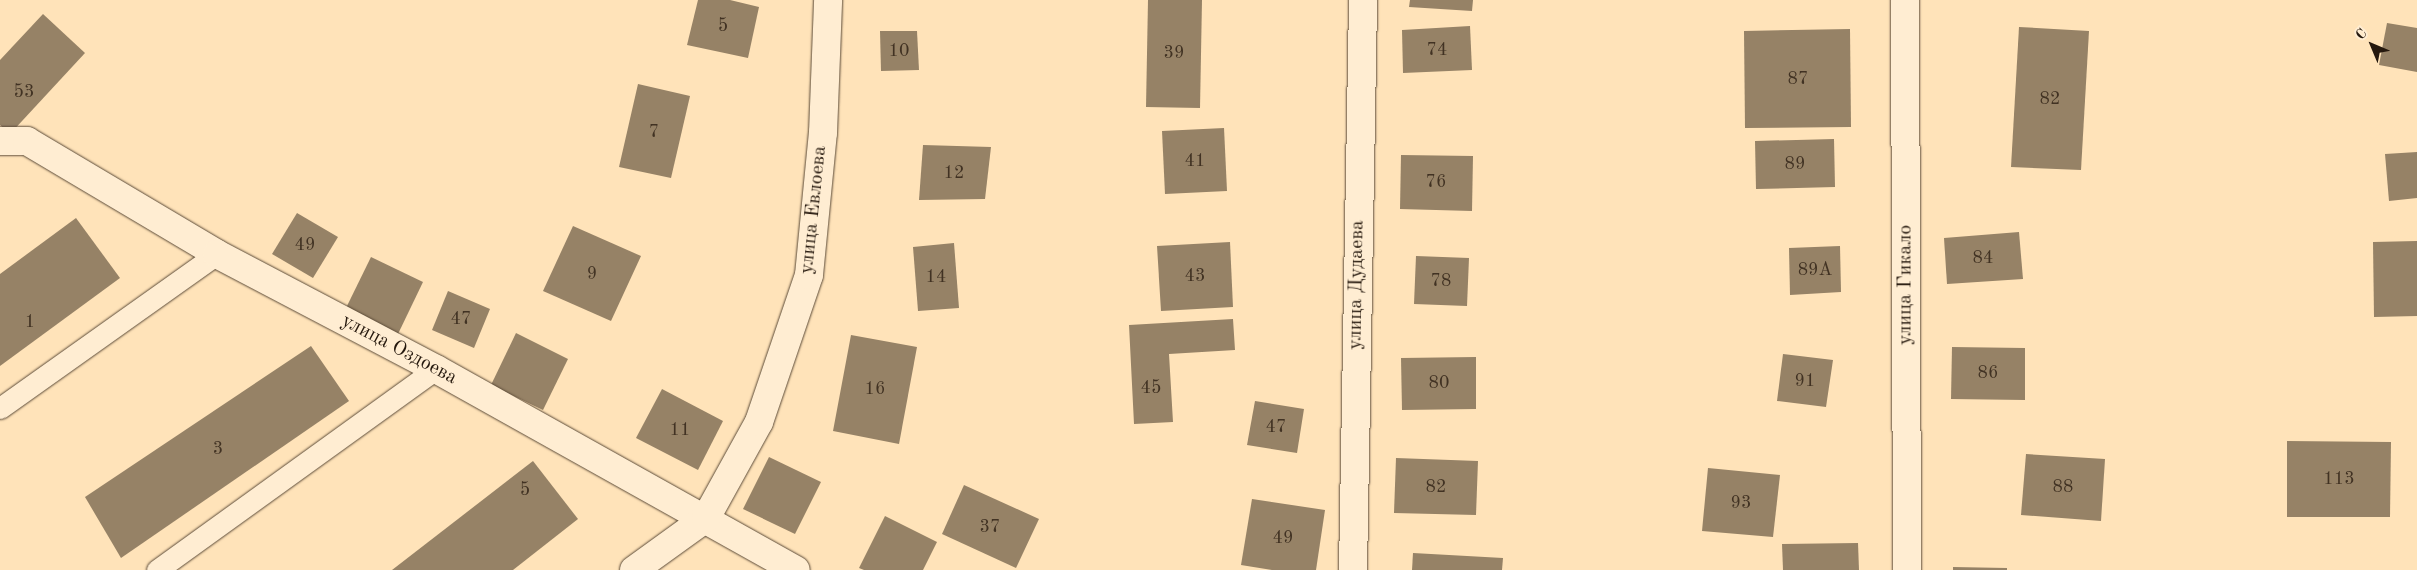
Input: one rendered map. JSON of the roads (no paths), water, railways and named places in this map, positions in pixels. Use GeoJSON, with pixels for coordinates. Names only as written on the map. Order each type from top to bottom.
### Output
{"type":"FeatureCollection","features":[{"type":"Feature","properties":{"kind":"street","name":"улица Евлоева"},"geometry":{"type":"LineString","coordinates":[[706,518],[759,422],[809,276],[823,133],[828,0]]}},
{"type":"Feature","properties":{"kind":"street","name":"улица Дудаева"},"geometry":{"type":"LineString","coordinates":[[1353,570],[1363,0]]}},
{"type":"Feature","properties":{"kind":"street","name":"улица Гикало"},"geometry":{"type":"LineString","coordinates":[[1905,0],[1908,570]]}},
{"type":"Feature","properties":{"kind":"street","name":"улица Оздоева"},"geometry":{"type":"LineString","coordinates":[[0,141],[27,141],[217,254],[436,369],[706,518],[796,570]]}},
{"type":"Feature","properties":{"kind":"street"},"geometry":{"type":"LineString","coordinates":[[634,570],[706,518]]}},
{"type":"Feature","properties":{"kind":"lane"},"geometry":{"type":"LineString","coordinates":[[0,408],[217,254]]}},
{"type":"Feature","properties":{"kind":"lane"},"geometry":{"type":"LineString","coordinates":[[156,570],[436,369]]}}]}
